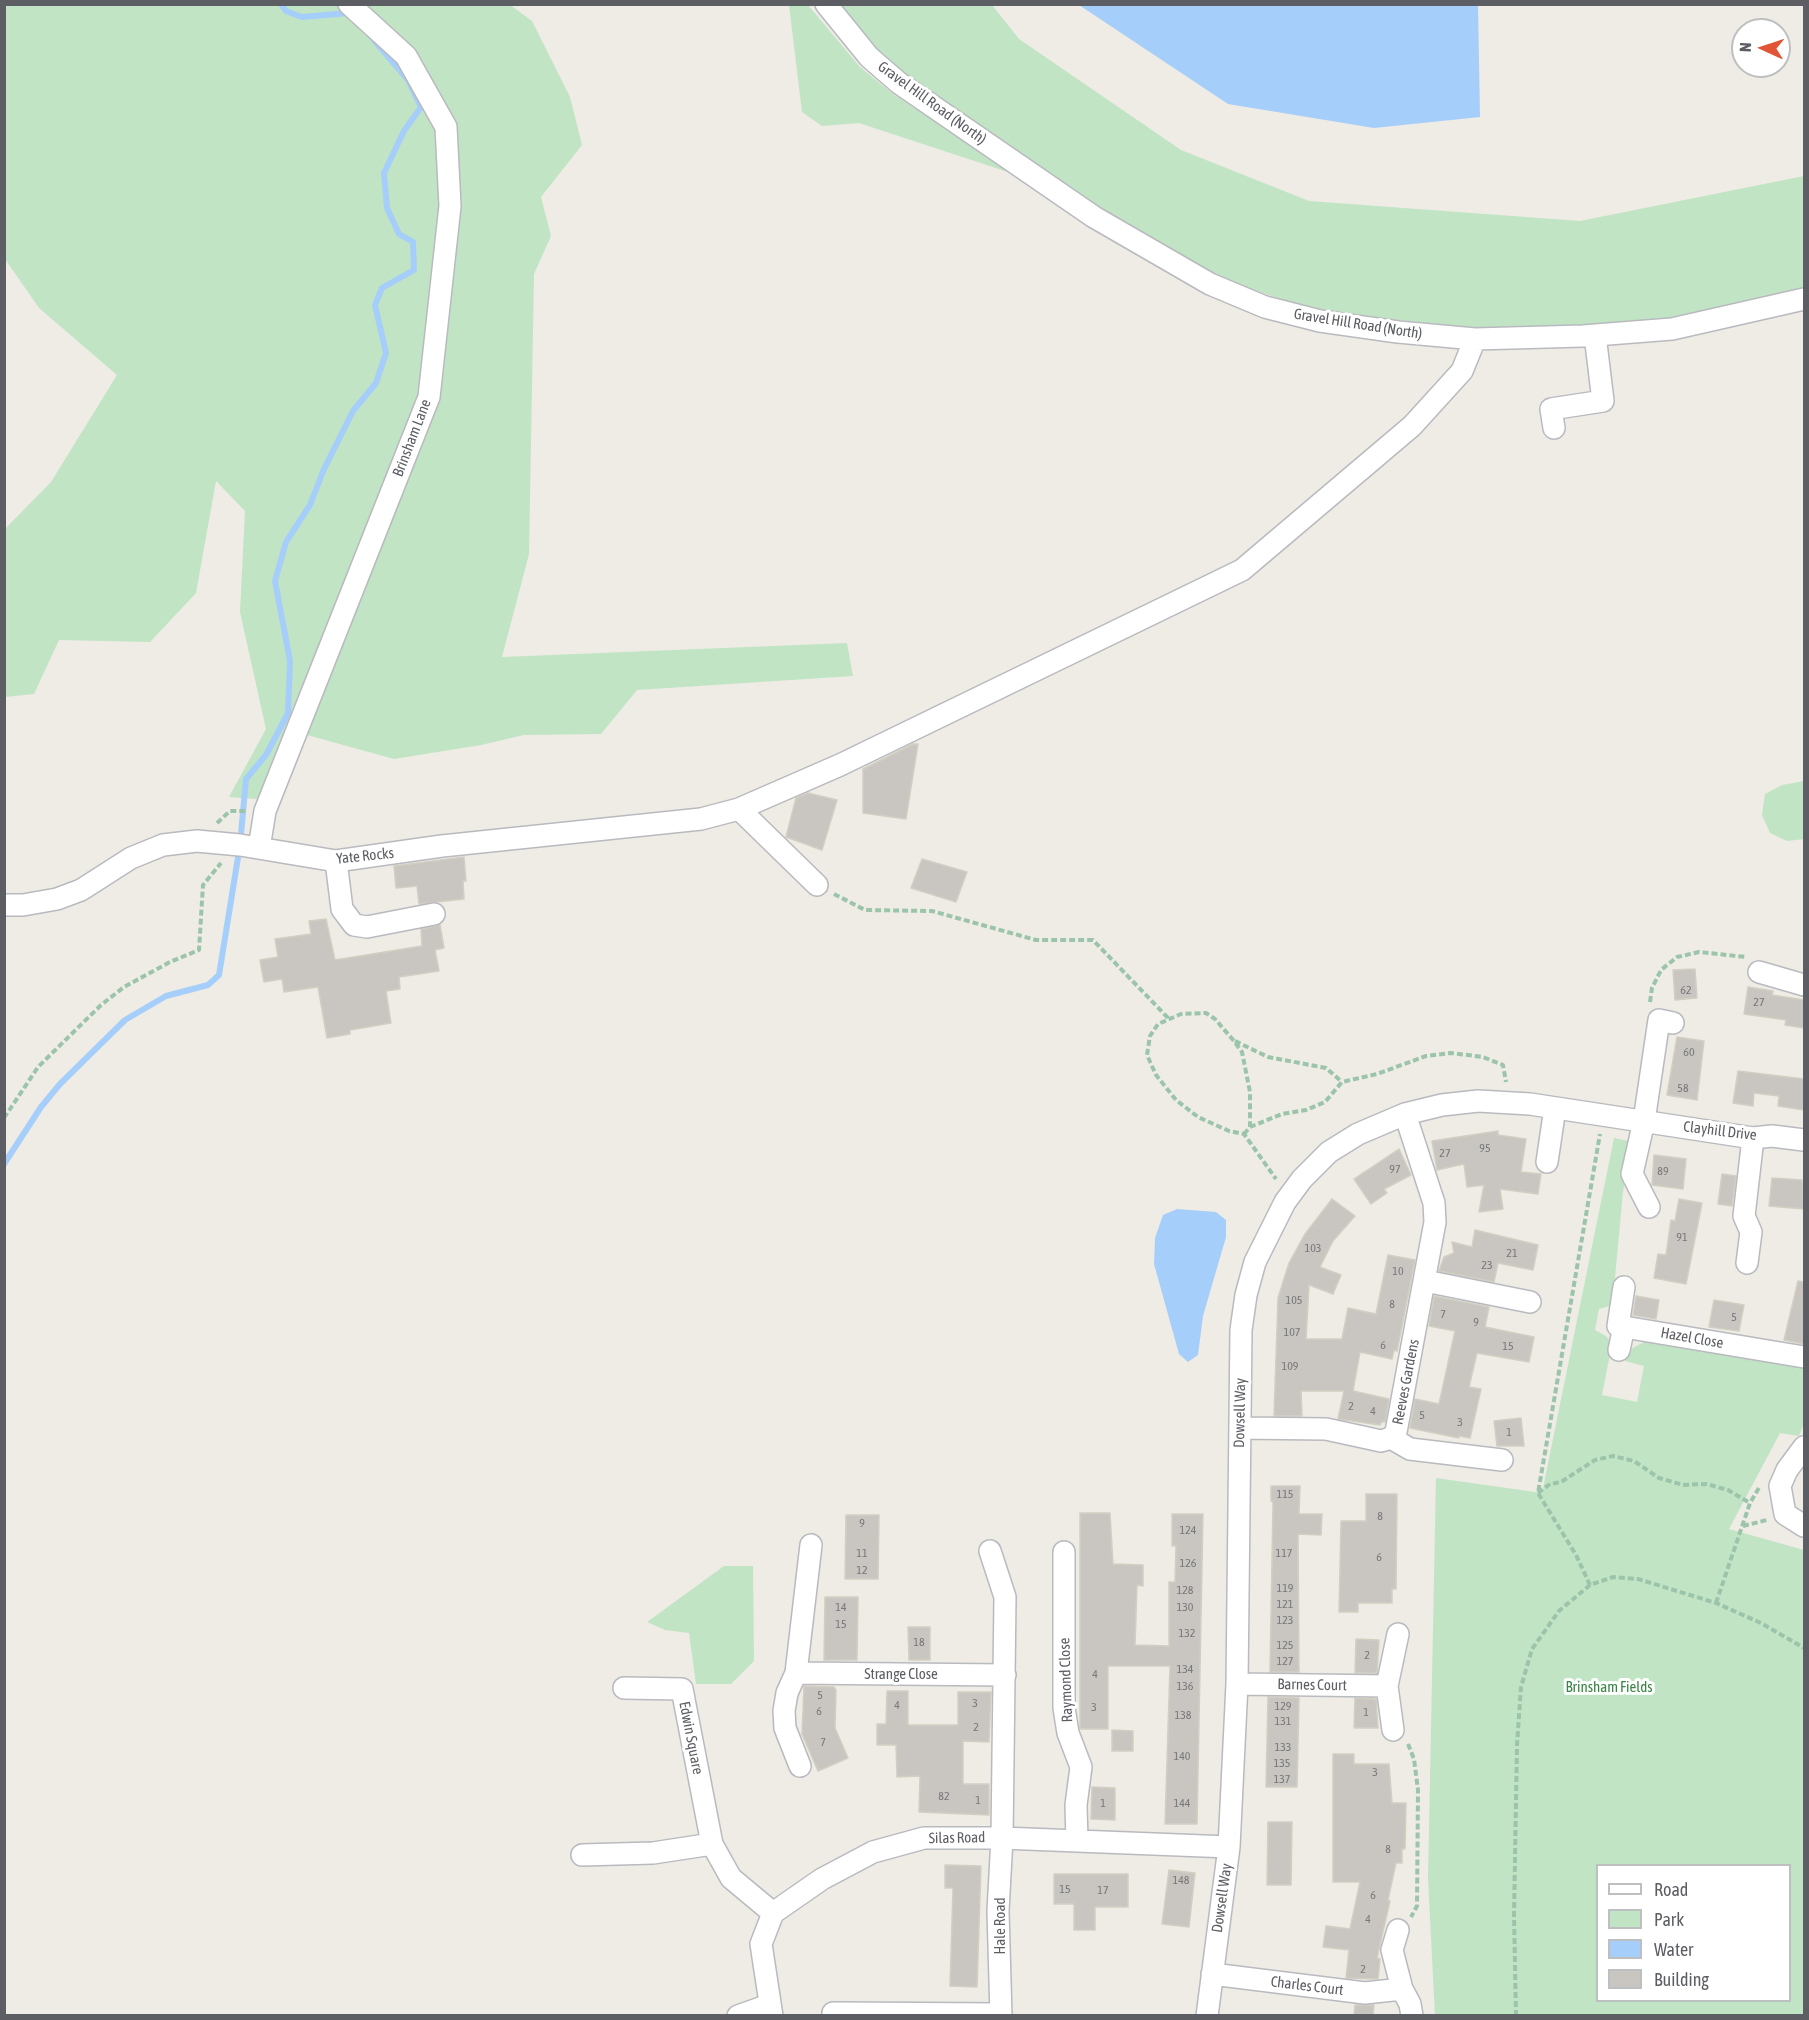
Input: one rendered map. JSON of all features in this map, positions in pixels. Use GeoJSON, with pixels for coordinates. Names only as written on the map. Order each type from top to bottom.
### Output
{"type":"FeatureCollection","features":[{"type":"Feature","properties":{"kind":"street","name":"Brinsham Lane"},"geometry":{"type":"LineString","coordinates":[[259,848],[266,811],[429,397],[449,217],[446,127],[406,56],[350,4]]}},
{"type":"Feature","properties":{"kind":"street","name":"Gravel Hill Road (North)"},"geometry":{"type":"LineString","coordinates":[[826,4],[862,49],[899,83],[1094,217],[1210,284],[1265,307],[1320,321],[1398,332],[1475,339],[1594,335],[1672,329],[1804,299]]}},
{"type":"Feature","properties":{"kind":"street"},"geometry":{"type":"LineString","coordinates":[[1554,428],[1551,409],[1603,401],[1594,335]]}},
{"type":"Feature","properties":{"kind":"street","name":"Yate Rocks"},"geometry":{"type":"LineString","coordinates":[[4,905],[23,906],[57,899],[81,890],[131,858],[163,845],[197,841],[231,844],[336,861],[442,846],[700,819],[739,809],[840,765],[1242,570],[1412,426],[1462,371],[1475,339]]}},
{"type":"Feature","properties":{"kind":"street"},"geometry":{"type":"LineString","coordinates":[[739,809],[817,885]]}},
{"type":"Feature","properties":{"kind":"street"},"geometry":{"type":"LineString","coordinates":[[336,861],[342,909],[354,925],[367,927],[434,914]]}},
{"type":"Feature","properties":{"kind":"street"},"geometry":{"type":"LineString","coordinates":[[1756,966],[1804,985]]}},
{"type":"Feature","properties":{"kind":"street"},"geometry":{"type":"LineString","coordinates":[[1649,1207],[1632,1174],[1659,1020],[1673,1023]]}},
{"type":"Feature","properties":{"kind":"street","name":"Dowsell Way"},"geometry":{"type":"LineString","coordinates":[[1207,2016],[1229,1846],[1237,1684],[1241,1330],[1246,1294],[1255,1262],[1285,1202],[1302,1179],[1329,1152],[1358,1134],[1405,1114],[1466,1102],[1509,1103],[1640,1120]]}},
{"type":"Feature","properties":{"kind":"street"},"geometry":{"type":"LineString","coordinates":[[1547,1162],[1556,1108]]}},
{"type":"Feature","properties":{"kind":"street","name":"Reeves Gardens"},"geometry":{"type":"LineString","coordinates":[[1240,1428],[1326,1429],[1381,1441],[1391,1438],[1396,1432],[1435,1222],[1434,1203],[1405,1114]]}},
{"type":"Feature","properties":{"kind":"street","name":"Clayhill Drive"},"geometry":{"type":"LineString","coordinates":[[1640,1120],[1753,1138],[1772,1136],[1804,1140]]}},
{"type":"Feature","properties":{"kind":"street"},"geometry":{"type":"LineString","coordinates":[[1747,1263],[1751,1232],[1744,1216],[1753,1138]]}},
{"type":"Feature","properties":{"kind":"street"},"geometry":{"type":"LineString","coordinates":[[1425,1281],[1530,1302]]}},
{"type":"Feature","properties":{"kind":"street"},"geometry":{"type":"LineString","coordinates":[[1619,1350],[1624,1327],[1618,1326],[1624,1287]]}},
{"type":"Feature","properties":{"kind":"street","name":"Hazel Close"},"geometry":{"type":"LineString","coordinates":[[1624,1327],[1804,1357]]}},
{"type":"Feature","properties":{"kind":"street"},"geometry":{"type":"LineString","coordinates":[[1391,1438],[1410,1449],[1502,1460]]}},
{"type":"Feature","properties":{"kind":"street"},"geometry":{"type":"LineString","coordinates":[[1804,1448],[1787,1470],[1780,1486],[1785,1514],[1804,1526]]}},
{"type":"Feature","properties":{"kind":"street"},"geometry":{"type":"LineString","coordinates":[[800,1766],[785,1728],[784,1711],[787,1693],[796,1673],[811,1545]]}},
{"type":"Feature","properties":{"kind":"street"},"geometry":{"type":"LineString","coordinates":[[990,1551],[1005,1597],[1002,1838]]}},
{"type":"Feature","properties":{"kind":"street","name":"Raymond Close"},"geometry":{"type":"LineString","coordinates":[[1064,1552],[1064,1707],[1068,1733],[1081,1767],[1076,1805],[1077,1841]]}},
{"type":"Feature","properties":{"kind":"street"},"geometry":{"type":"LineString","coordinates":[[1393,1730],[1387,1686],[1398,1634]]}},
{"type":"Feature","properties":{"kind":"street","name":"Strange Close"},"geometry":{"type":"LineString","coordinates":[[796,1673],[1005,1675]]}},
{"type":"Feature","properties":{"kind":"street","name":"Barnes Court"},"geometry":{"type":"LineString","coordinates":[[1237,1684],[1387,1686]]}},
{"type":"Feature","properties":{"kind":"street","name":"Edwin Square"},"geometry":{"type":"LineString","coordinates":[[624,1688],[682,1689],[712,1844],[731,1878],[773,1913]]}},
{"type":"Feature","properties":{"kind":"street","name":"Silas Road"},"geometry":{"type":"LineString","coordinates":[[773,1913],[822,1879],[873,1852],[924,1838],[1002,1838],[1229,1846]]}},
{"type":"Feature","properties":{"kind":"street","name":"Hale Road"},"geometry":{"type":"LineString","coordinates":[[833,2016],[833,2013],[1001,2015],[998,1911],[1002,1838]]}},
{"type":"Feature","properties":{"kind":"street"},"geometry":{"type":"LineString","coordinates":[[582,1855],[653,1853],[712,1844]]}},
{"type":"Feature","properties":{"kind":"street"},"geometry":{"type":"LineString","coordinates":[[738,2016],[770,2010],[761,1944],[773,1913]]}},
{"type":"Feature","properties":{"kind":"street"},"geometry":{"type":"LineString","coordinates":[[1398,1930],[1392,1950],[1401,1989],[1410,2004],[1412,2016]]}},
{"type":"Feature","properties":{"kind":"street","name":"Charles Court"},"geometry":{"type":"LineString","coordinates":[[1212,1974],[1365,1993],[1401,1989]]}},
{"type":"Feature","properties":{"kind":"path"},"geometry":{"type":"LineString","coordinates":[[4,1118],[38,1067],[101,1005],[124,987],[170,962],[199,950],[203,885],[229,852],[231,844]]}},
{"type":"Feature","properties":{"kind":"path"},"geometry":{"type":"LineString","coordinates":[[817,885],[865,910],[932,911],[1036,940],[1093,940],[1169,1020]]}},
{"type":"Feature","properties":{"kind":"path"},"geometry":{"type":"LineString","coordinates":[[1649,1012],[1652,988],[1661,970],[1677,957],[1699,952],[1756,966]]}},
{"type":"Feature","properties":{"kind":"path"},"geometry":{"type":"LineString","coordinates":[[1250,1127],[1250,1092],[1242,1052],[1215,1019],[1206,1013],[1181,1014],[1158,1024],[1150,1036],[1147,1055],[1156,1075],[1176,1100],[1198,1117],[1228,1131],[1244,1134],[1275,1175],[1285,1202]]}},
{"type":"Feature","properties":{"kind":"path"},"geometry":{"type":"LineString","coordinates":[[1234,1041],[1268,1057],[1326,1068],[1342,1082]]}},
{"type":"Feature","properties":{"kind":"path"},"geometry":{"type":"LineString","coordinates":[[1244,1134],[1250,1127],[1282,1114],[1306,1110],[1325,1102],[1342,1082],[1402,1066],[1426,1056],[1461,1054],[1483,1057],[1503,1065],[1509,1103]]}},
{"type":"Feature","properties":{"kind":"path"},"geometry":{"type":"LineString","coordinates":[[1590,1585],[1576,1555],[1538,1493],[1572,1287],[1604,1114]]}},
{"type":"Feature","properties":{"kind":"path"},"geometry":{"type":"LineString","coordinates":[[1538,1493],[1595,1460],[1613,1455],[1634,1461],[1659,1478],[1683,1485],[1707,1484],[1728,1490],[1750,1503]]}},
{"type":"Feature","properties":{"kind":"path"},"geometry":{"type":"LineString","coordinates":[[1716,1603],[1741,1532]]}},
{"type":"Feature","properties":{"kind":"path"},"geometry":{"type":"LineString","coordinates":[[1516,2016],[1514,1916],[1517,1745],[1521,1687],[1532,1649],[1559,1611],[1590,1585],[1612,1577],[1638,1579],[1716,1603],[1761,1623],[1804,1648]]}},
{"type":"Feature","properties":{"kind":"path"},"geometry":{"type":"LineString","coordinates":[[1393,1730],[1404,1736],[1414,1759],[1418,1790],[1417,1906],[1408,1923],[1398,1930]]}},
{"type":"Feature","properties":{"kind":"green space"},"geometry":{"type":"Polygon","coordinates":[[[509,4],[532,21],[570,97],[582,145],[541,197],[551,236],[534,274],[529,554],[502,657],[847,643],[853,676],[637,690],[601,734],[524,735],[481,745],[394,759],[289,730],[257,799],[229,797],[266,729],[240,612],[245,511],[216,481],[196,593],[150,642],[59,640],[34,694],[5,697],[5,529],[51,482],[117,375],[39,308],[5,259],[5,5],[509,4]]]}},
{"type":"Feature","properties":{"kind":"green space"},"geometry":{"type":"Polygon","coordinates":[[[789,5],[808,5],[860,67],[893,94],[1014,174],[859,123],[822,126],[802,112],[789,5]]]}},
{"type":"Feature","properties":{"kind":"green space"},"geometry":{"type":"Polygon","coordinates":[[[839,5],[992,5],[1019,39],[1181,150],[1309,201],[1580,221],[1804,176],[1804,291],[1673,318],[1583,325],[1477,328],[1320,312],[1218,278],[1099,209],[892,69],[839,5]]]}},
{"type":"Feature","properties":{"kind":"green space"},"geometry":{"type":"Polygon","coordinates":[[[1804,781],[1804,839],[1787,841],[1770,833],[1762,815],[1765,794],[1782,785],[1804,781]]]}},
{"type":"Feature","properties":{"kind":"green space","name":"Brinsham Fields"},"geometry":{"type":"Polygon","coordinates":[[[1614,1138],[1633,1142],[1623,1192],[1613,1299],[1610,1306],[1599,1309],[1595,1330],[1606,1336],[1612,1344],[1602,1395],[1637,1402],[1644,1366],[1625,1361],[1627,1351],[1644,1342],[1804,1368],[1804,1423],[1799,1436],[1780,1433],[1729,1529],[1804,1550],[1804,2015],[1435,2016],[1428,1879],[1436,1478],[1542,1493],[1614,1138]]]}},
{"type":"Feature","properties":{"kind":"green space"},"geometry":{"type":"Polygon","coordinates":[[[724,1566],[753,1566],[754,1661],[731,1684],[696,1684],[689,1633],[665,1630],[647,1622],[724,1566]]]}},
{"type":"Feature","properties":{"kind":"water"},"geometry":{"type":"Polygon","coordinates":[[[1079,5],[1478,5],[1480,117],[1374,128],[1228,104],[1079,5]]]}},
{"type":"Feature","properties":{"kind":"water"},"geometry":{"type":"Polygon","coordinates":[[[1177,1209],[1216,1212],[1226,1220],[1226,1237],[1203,1316],[1198,1355],[1188,1362],[1179,1354],[1154,1264],[1155,1238],[1163,1215],[1177,1209]]]}},
{"type":"Feature","properties":{"kind":"building"},"geometry":{"type":"Polygon","coordinates":[[[913,744],[918,744],[906,819],[863,813],[863,769],[913,744]]]}},
{"type":"Feature","properties":{"kind":"building"},"geometry":{"type":"Polygon","coordinates":[[[808,793],[837,800],[822,850],[786,837],[796,798],[808,793]]]}},
{"type":"Feature","properties":{"kind":"building"},"geometry":{"type":"Polygon","coordinates":[[[464,857],[466,881],[463,881],[464,899],[419,904],[417,886],[396,888],[394,866],[464,857]]]}},
{"type":"Feature","properties":{"kind":"building"},"geometry":{"type":"Polygon","coordinates":[[[922,859],[967,872],[956,902],[911,888],[922,859]]]}},
{"type":"Feature","properties":{"kind":"building"},"geometry":{"type":"Polygon","coordinates":[[[326,919],[335,960],[422,946],[421,929],[440,925],[444,948],[435,950],[439,971],[399,977],[400,989],[386,991],[391,1023],[350,1030],[350,1034],[327,1038],[318,987],[284,992],[282,979],[264,982],[260,960],[278,957],[275,939],[311,934],[309,921],[326,919]]]}},
{"type":"Feature","properties":{"kind":"building"},"geometry":{"type":"Polygon","coordinates":[[[1695,969],[1697,998],[1675,1000],[1673,970],[1695,969]]]}},
{"type":"Feature","properties":{"kind":"building"},"geometry":{"type":"Polygon","coordinates":[[[1748,987],[1773,991],[1772,995],[1804,1000],[1804,1028],[1785,1025],[1786,1020],[1744,1014],[1748,987]]]}},
{"type":"Feature","properties":{"kind":"building"},"geometry":{"type":"Polygon","coordinates":[[[1677,1037],[1704,1041],[1697,1100],[1667,1095],[1677,1037]]]}},
{"type":"Feature","properties":{"kind":"building"},"geometry":{"type":"Polygon","coordinates":[[[1738,1071],[1804,1079],[1804,1110],[1778,1106],[1779,1096],[1754,1093],[1753,1106],[1733,1103],[1738,1071]]]}},
{"type":"Feature","properties":{"kind":"building"},"geometry":{"type":"Polygon","coordinates":[[[1498,1131],[1498,1135],[1526,1139],[1521,1172],[1541,1174],[1538,1194],[1500,1189],[1503,1209],[1479,1212],[1484,1185],[1467,1187],[1464,1164],[1437,1170],[1432,1141],[1498,1131]]]}},
{"type":"Feature","properties":{"kind":"building"},"geometry":{"type":"Polygon","coordinates":[[[1399,1149],[1411,1175],[1384,1189],[1387,1193],[1371,1204],[1354,1179],[1399,1149]]]}},
{"type":"Feature","properties":{"kind":"building"},"geometry":{"type":"Polygon","coordinates":[[[1654,1155],[1686,1159],[1683,1189],[1652,1185],[1654,1155]]]}},
{"type":"Feature","properties":{"kind":"building"},"geometry":{"type":"Polygon","coordinates":[[[1722,1174],[1736,1176],[1732,1206],[1718,1204],[1722,1174]]]}},
{"type":"Feature","properties":{"kind":"building"},"geometry":{"type":"Polygon","coordinates":[[[1772,1178],[1802,1180],[1804,1209],[1769,1206],[1772,1178]]]}},
{"type":"Feature","properties":{"kind":"building"},"geometry":{"type":"Polygon","coordinates":[[[1332,1199],[1355,1216],[1333,1241],[1320,1267],[1341,1275],[1333,1294],[1309,1285],[1306,1339],[1342,1339],[1348,1308],[1376,1314],[1388,1255],[1415,1260],[1397,1351],[1394,1350],[1392,1359],[1360,1352],[1353,1391],[1389,1399],[1385,1422],[1381,1422],[1380,1425],[1338,1419],[1344,1391],[1301,1391],[1302,1416],[1274,1416],[1278,1298],[1289,1263],[1305,1234],[1332,1199]]]}},
{"type":"Feature","properties":{"kind":"building"},"geometry":{"type":"Polygon","coordinates":[[[1679,1199],[1702,1203],[1686,1284],[1654,1278],[1658,1254],[1666,1255],[1671,1220],[1675,1221],[1679,1199]]]}},
{"type":"Feature","properties":{"kind":"building"},"geometry":{"type":"Polygon","coordinates":[[[1475,1230],[1538,1245],[1533,1270],[1498,1263],[1494,1282],[1439,1271],[1444,1257],[1454,1253],[1452,1242],[1472,1247],[1475,1230]]]}},
{"type":"Feature","properties":{"kind":"building"},"geometry":{"type":"Polygon","coordinates":[[[1798,1281],[1804,1282],[1804,1344],[1784,1340],[1798,1281]]]}},
{"type":"Feature","properties":{"kind":"building"},"geometry":{"type":"Polygon","coordinates":[[[1434,1296],[1489,1307],[1485,1327],[1534,1337],[1529,1362],[1477,1353],[1469,1387],[1481,1389],[1470,1438],[1459,1436],[1459,1438],[1410,1428],[1415,1399],[1439,1404],[1455,1331],[1429,1326],[1434,1296]]]}},
{"type":"Feature","properties":{"kind":"building"},"geometry":{"type":"Polygon","coordinates":[[[1636,1296],[1659,1300],[1656,1319],[1633,1315],[1636,1296]]]}},
{"type":"Feature","properties":{"kind":"building"},"geometry":{"type":"Polygon","coordinates":[[[1714,1300],[1744,1305],[1739,1331],[1709,1327],[1714,1300]]]}},
{"type":"Feature","properties":{"kind":"building"},"geometry":{"type":"Polygon","coordinates":[[[1521,1418],[1524,1446],[1497,1446],[1494,1421],[1521,1418]]]}},
{"type":"Feature","properties":{"kind":"building"},"geometry":{"type":"Polygon","coordinates":[[[1271,1486],[1300,1486],[1299,1514],[1322,1514],[1321,1535],[1298,1534],[1299,1672],[1270,1672],[1273,1502],[1271,1501],[1271,1486]]]}},
{"type":"Feature","properties":{"kind":"building"},"geometry":{"type":"Polygon","coordinates":[[[1366,1494],[1397,1494],[1396,1589],[1392,1589],[1392,1603],[1358,1603],[1358,1612],[1339,1612],[1341,1521],[1366,1521],[1366,1494]]]}},
{"type":"Feature","properties":{"kind":"building"},"geometry":{"type":"Polygon","coordinates":[[[1080,1513],[1110,1513],[1113,1564],[1143,1565],[1143,1586],[1137,1585],[1135,1645],[1169,1646],[1169,1582],[1175,1582],[1176,1546],[1172,1546],[1172,1514],[1203,1514],[1197,1824],[1165,1824],[1170,1666],[1108,1666],[1108,1729],[1080,1729],[1080,1513]]]}},
{"type":"Feature","properties":{"kind":"building"},"geometry":{"type":"Polygon","coordinates":[[[846,1515],[879,1515],[878,1579],[845,1579],[846,1515]]]}},
{"type":"Feature","properties":{"kind":"building"},"geometry":{"type":"Polygon","coordinates":[[[825,1597],[858,1597],[857,1660],[824,1660],[825,1597]]]}},
{"type":"Feature","properties":{"kind":"building"},"geometry":{"type":"Polygon","coordinates":[[[908,1627],[930,1627],[930,1660],[909,1660],[908,1627]]]}},
{"type":"Feature","properties":{"kind":"building"},"geometry":{"type":"Polygon","coordinates":[[[1356,1639],[1379,1640],[1377,1673],[1355,1673],[1356,1639]]]}},
{"type":"Feature","properties":{"kind":"building"},"geometry":{"type":"Polygon","coordinates":[[[804,1686],[834,1687],[836,1690],[835,1728],[848,1758],[818,1771],[802,1734],[804,1686]]]}},
{"type":"Feature","properties":{"kind":"building"},"geometry":{"type":"Polygon","coordinates":[[[887,1691],[908,1691],[908,1725],[958,1725],[958,1692],[991,1692],[989,1742],[963,1741],[963,1784],[989,1784],[989,1815],[919,1812],[920,1776],[897,1777],[896,1745],[877,1745],[877,1724],[886,1724],[887,1691]]]}},
{"type":"Feature","properties":{"kind":"building"},"geometry":{"type":"Polygon","coordinates":[[[1268,1697],[1299,1698],[1297,1787],[1266,1787],[1268,1697]]]}},
{"type":"Feature","properties":{"kind":"building"},"geometry":{"type":"Polygon","coordinates":[[[1355,1698],[1376,1699],[1378,1728],[1354,1728],[1355,1698]]]}},
{"type":"Feature","properties":{"kind":"building"},"geometry":{"type":"Polygon","coordinates":[[[1112,1730],[1133,1731],[1133,1751],[1112,1751],[1112,1730]]]}},
{"type":"Feature","properties":{"kind":"building"},"geometry":{"type":"Polygon","coordinates":[[[1333,1754],[1354,1754],[1354,1764],[1389,1764],[1392,1803],[1406,1803],[1405,1849],[1402,1849],[1402,1863],[1396,1863],[1388,1900],[1390,1901],[1377,1958],[1380,1959],[1378,1979],[1346,1978],[1349,1950],[1323,1947],[1326,1926],[1350,1929],[1360,1882],[1333,1882],[1333,1754]]]}},
{"type":"Feature","properties":{"kind":"building"},"geometry":{"type":"Polygon","coordinates":[[[1092,1787],[1115,1788],[1115,1820],[1091,1819],[1092,1787]]]}},
{"type":"Feature","properties":{"kind":"building"},"geometry":{"type":"Polygon","coordinates":[[[1268,1822],[1292,1822],[1291,1885],[1267,1885],[1268,1822]]]}},
{"type":"Feature","properties":{"kind":"building"},"geometry":{"type":"Polygon","coordinates":[[[945,1865],[981,1866],[977,1987],[950,1986],[953,1888],[945,1888],[945,1865]]]}},
{"type":"Feature","properties":{"kind":"building"},"geometry":{"type":"Polygon","coordinates":[[[1169,1870],[1195,1873],[1189,1927],[1162,1924],[1169,1870]]]}},
{"type":"Feature","properties":{"kind":"building"},"geometry":{"type":"Polygon","coordinates":[[[1054,1874],[1128,1874],[1128,1907],[1095,1907],[1095,1930],[1074,1930],[1074,1904],[1054,1904],[1054,1874]]]}},
{"type":"Feature","properties":{"kind":"building"},"geometry":{"type":"Polygon","coordinates":[[[1355,2005],[1374,2005],[1373,2016],[1354,2016],[1355,2005]]]}},
{"type":"Feature","properties":{"kind":"waterway"},"geometry":{"type":"LineString","coordinates":[[281,4],[286,11],[302,17],[349,13]]}},
{"type":"Feature","properties":{"kind":"waterway"},"geometry":{"type":"LineString","coordinates":[[4,1164],[41,1107],[60,1084],[125,1020],[166,996],[208,985],[219,975],[240,845],[246,779],[266,755],[288,713],[290,661],[275,581],[286,542],[310,505],[324,469],[353,411],[376,383],[386,353],[375,305],[382,288],[414,270],[413,242],[399,234],[387,208],[384,173],[404,131],[421,107],[408,80],[374,40]]}}]}
